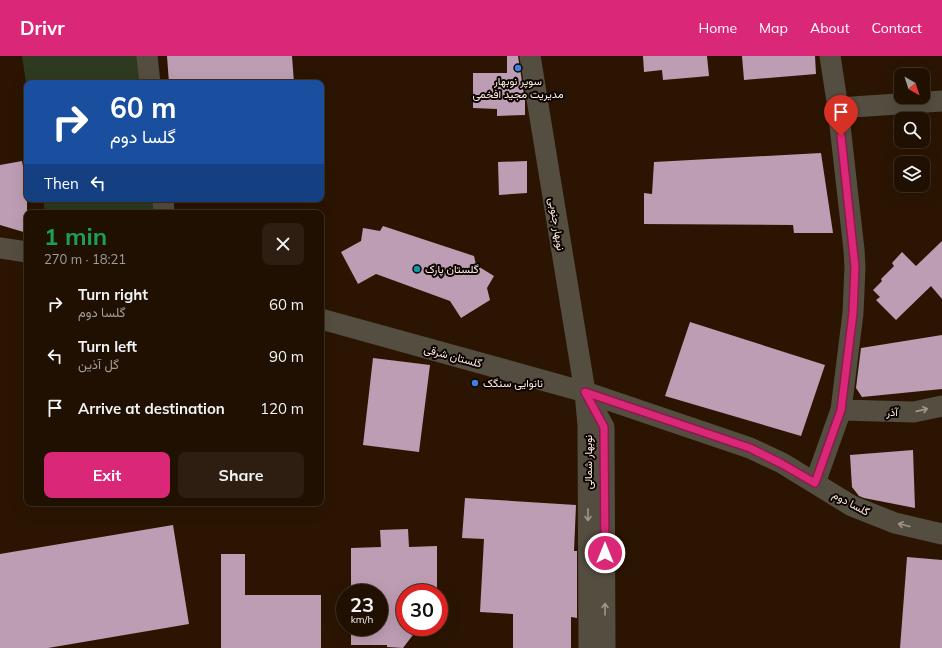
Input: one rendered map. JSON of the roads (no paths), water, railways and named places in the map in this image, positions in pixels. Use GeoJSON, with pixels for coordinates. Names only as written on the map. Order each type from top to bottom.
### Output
{"type":"FeatureCollection","features":[{"type":"Feature","properties":{"kind":"street"},"geometry":{"type":"LineString","coordinates":[[147,56],[150,80]]}},
{"type":"Feature","properties":{"kind":"street","name":"نوبهار جنوبی"},"geometry":{"type":"LineString","coordinates":[[530,56],[585,392]]}},
{"type":"Feature","properties":{"kind":"street"},"geometry":{"type":"LineString","coordinates":[[815,483],[841,410],[851,334],[855,267],[838,108],[830,56]]}},
{"type":"Feature","properties":{"kind":"street"},"geometry":{"type":"LineString","coordinates":[[838,108],[942,102]]}},
{"type":"Feature","properties":{"kind":"street"},"geometry":{"type":"LineString","coordinates":[[0,248],[24,252]]}},
{"type":"Feature","properties":{"kind":"street","name":"گلستان شرقی"},"geometry":{"type":"LineString","coordinates":[[324,320],[585,392]]}},
{"type":"Feature","properties":{"kind":"street","name":"گلسا دوم"},"geometry":{"type":"LineString","coordinates":[[585,392],[750,448],[782,464],[852,506],[895,522],[942,534]]}},
{"type":"Feature","properties":{"kind":"street","name":"نوبهار شمالی"},"geometry":{"type":"LineString","coordinates":[[585,392],[588,425],[589,648]]}},
{"type":"Feature","properties":{"kind":"street","name":"نوبهار شمالی"},"geometry":{"type":"LineString","coordinates":[[585,392],[604,427],[606,648]]}},
{"type":"Feature","properties":{"kind":"street","name":"آذر"},"geometry":{"type":"LineString","coordinates":[[841,410],[914,412],[942,406]]}},
{"type":"Feature","properties":{"kind":"place","name":"سوپر نوبهار مدیریت مجید افخمی"},"geometry":{"type":"Point","coordinates":[518,68]}},
{"type":"Feature","properties":{"kind":"place","name":"گلستان پارک"},"geometry":{"type":"Point","coordinates":[417,269]}},
{"type":"Feature","properties":{"kind":"place","name":"نانوایی سنگک"},"geometry":{"type":"Point","coordinates":[475,383]}}]}
